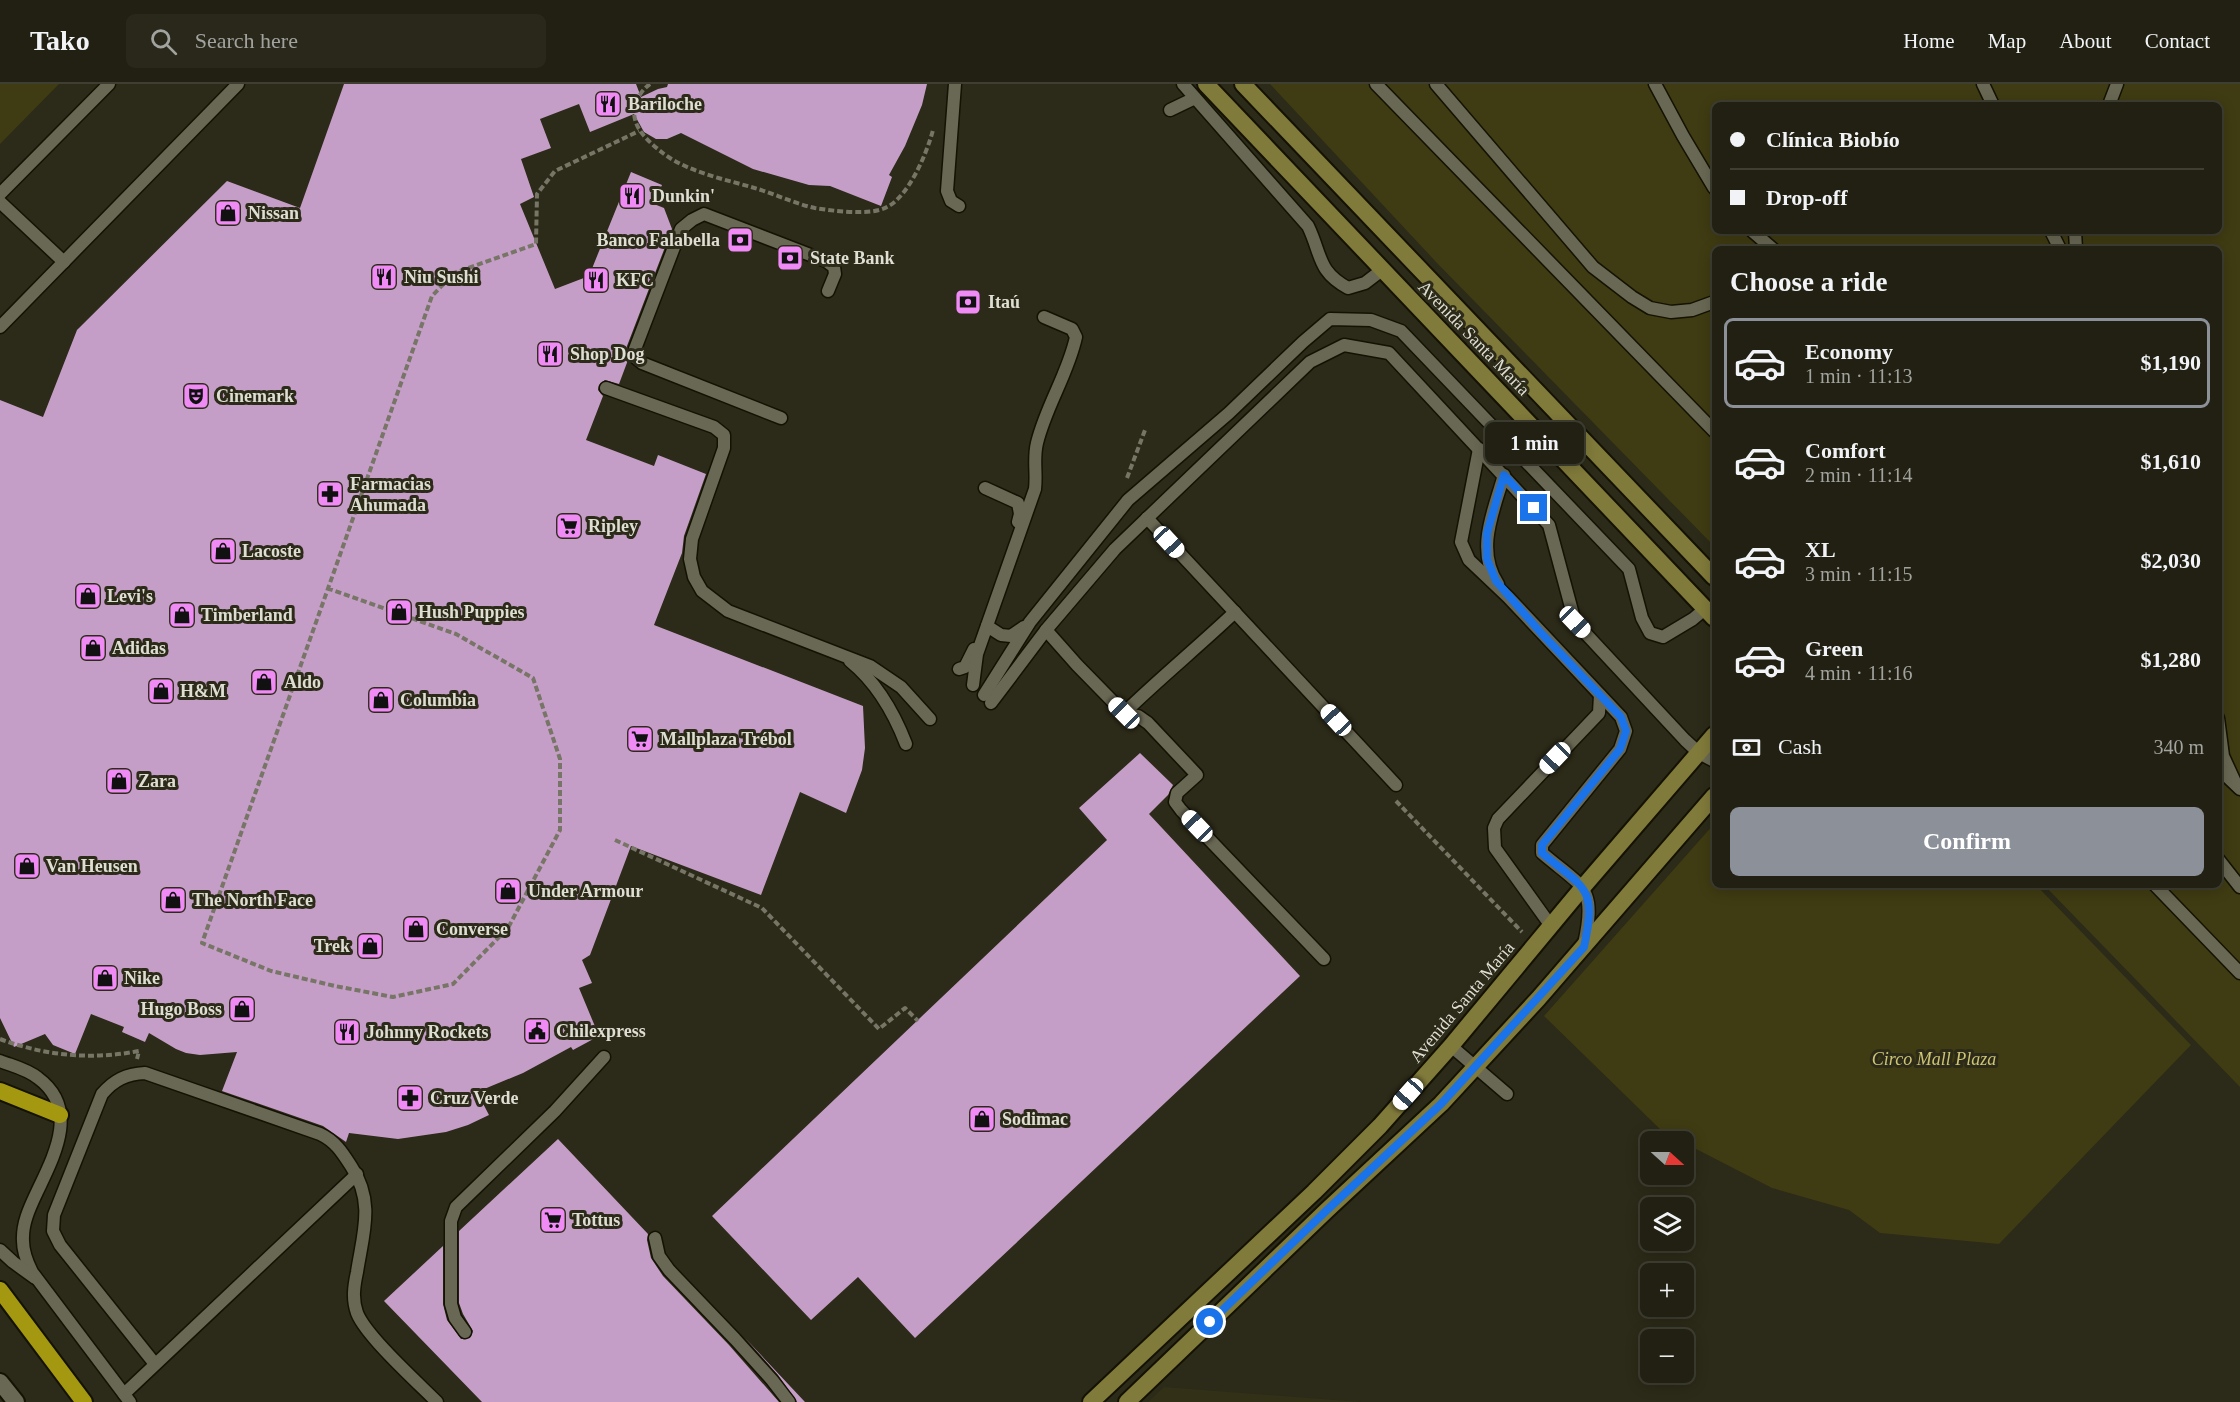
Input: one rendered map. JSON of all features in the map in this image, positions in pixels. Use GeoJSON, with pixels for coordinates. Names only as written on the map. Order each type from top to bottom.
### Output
{"type":"FeatureCollection","features":[{"type":"Feature","properties":{"kind":"highway"},"geometry":{"type":"LineString","coordinates":[[0,1091],[60,1115]]}},
{"type":"Feature","properties":{"kind":"highway"},"geometry":{"type":"LineString","coordinates":[[0,1290],[84,1402]]}},
{"type":"Feature","properties":{"kind":"main road","name":"Avenida Santa María"},"geometry":{"type":"LineString","coordinates":[[1206,84],[1710,613]]}},
{"type":"Feature","properties":{"kind":"main road","name":"Avenida Santa María"},"geometry":{"type":"LineString","coordinates":[[1243,84],[1712,575]]}},
{"type":"Feature","properties":{"kind":"main road","name":"Avenida Santa María"},"geometry":{"type":"LineString","coordinates":[[1091,1402],[1329,1178],[1380,1126],[1451,1046],[1583,887],[1712,737]]}},
{"type":"Feature","properties":{"kind":"main road"},"geometry":{"type":"LineString","coordinates":[[1127,1402],[1441,1104],[1584,947],[1712,798]]}},
{"type":"Feature","properties":{"kind":"street"},"geometry":{"type":"LineString","coordinates":[[0,1382],[16,1402]]}},
{"type":"Feature","properties":{"kind":"lane"},"geometry":{"type":"LineString","coordinates":[[0,194],[109,84]]}},
{"type":"Feature","properties":{"kind":"lane"},"geometry":{"type":"LineString","coordinates":[[0,327],[238,84]]}},
{"type":"Feature","properties":{"kind":"lane"},"geometry":{"type":"LineString","coordinates":[[955,84],[947,191],[951,201],[959,206]]}},
{"type":"Feature","properties":{"kind":"lane"},"geometry":{"type":"LineString","coordinates":[[1182,84],[1308,226],[1316,243],[1321,264],[1333,280],[1348,288],[1365,283],[1382,270]]}},
{"type":"Feature","properties":{"kind":"lane"},"geometry":{"type":"LineString","coordinates":[[1376,84],[1712,428]]}},
{"type":"Feature","properties":{"kind":"lane"},"geometry":{"type":"LineString","coordinates":[[1436,84],[1593,267],[1650,308],[1671,312],[1692,310],[1712,303]]}},
{"type":"Feature","properties":{"kind":"lane"},"geometry":{"type":"LineString","coordinates":[[1655,84],[1712,185]]}},
{"type":"Feature","properties":{"kind":"lane"},"geometry":{"type":"LineString","coordinates":[[1983,84],[1992,102]]}},
{"type":"Feature","properties":{"kind":"lane"},"geometry":{"type":"LineString","coordinates":[[2110,102],[2117,84]]}},
{"type":"Feature","properties":{"kind":"lane"},"geometry":{"type":"LineString","coordinates":[[1170,110],[1195,98]]}},
{"type":"Feature","properties":{"kind":"lane"},"geometry":{"type":"LineString","coordinates":[[0,202],[64,262]]}},
{"type":"Feature","properties":{"kind":"lane"},"geometry":{"type":"LineString","coordinates":[[781,418],[642,363],[636,358],[635,349],[681,229],[704,214],[826,261],[834,267],[835,274],[828,291]]}},
{"type":"Feature","properties":{"kind":"lane"},"geometry":{"type":"LineString","coordinates":[[1756,234],[1770,246]]}},
{"type":"Feature","properties":{"kind":"lane"},"geometry":{"type":"LineString","coordinates":[[973,685],[977,654],[1035,489],[1037,476],[1034,463],[1037,442],[1076,337],[1072,329],[1044,317]]}},
{"type":"Feature","properties":{"kind":"lane"},"geometry":{"type":"LineString","coordinates":[[1710,613],[1693,619],[1663,637],[1650,633],[1642,618],[1629,569],[1401,331],[1371,320],[1330,319],[1229,413],[1128,500],[1030,622],[987,699],[1115,549],[1310,362],[1344,345],[1389,353],[1549,525],[1575,622],[1699,753],[1712,760]]}},
{"type":"Feature","properties":{"kind":"lane"},"geometry":{"type":"LineString","coordinates":[[606,388],[714,427],[724,435],[724,448],[692,539],[690,559],[694,577],[702,591],[728,611],[870,666],[901,687],[930,719]]}},
{"type":"Feature","properties":{"kind":"lane"},"geometry":{"type":"LineString","coordinates":[[1479,449],[1461,542],[1469,560],[1508,597],[1621,717],[1626,731],[1620,749],[1542,845],[1542,853],[1583,887],[1590,910],[1584,947]]}},
{"type":"Feature","properties":{"kind":"lane"},"geometry":{"type":"LineString","coordinates":[[1504,475],[1487,533],[1487,559],[1496,581],[1508,597]]}},
{"type":"Feature","properties":{"kind":"lane"},"geometry":{"type":"LineString","coordinates":[[959,669],[965,667],[971,658],[1020,514],[1018,503],[986,488]]}},
{"type":"Feature","properties":{"kind":"lane"},"geometry":{"type":"LineString","coordinates":[[1147,518],[1396,785]]}},
{"type":"Feature","properties":{"kind":"lane"},"geometry":{"type":"LineString","coordinates":[[1124,713],[1164,674],[1235,612]]}},
{"type":"Feature","properties":{"kind":"lane"},"geometry":{"type":"LineString","coordinates":[[987,626],[1001,635],[1011,636],[1030,622]]}},
{"type":"Feature","properties":{"kind":"lane"},"geometry":{"type":"LineString","coordinates":[[1046,630],[1124,713],[1138,716],[1148,723],[1197,775],[1177,793],[1175,802],[1324,959]]}},
{"type":"Feature","properties":{"kind":"lane"},"geometry":{"type":"LineString","coordinates":[[843,655],[860,669],[885,700],[906,744]]}},
{"type":"Feature","properties":{"kind":"lane"},"geometry":{"type":"LineString","coordinates":[[1551,926],[1495,849],[1494,828],[1498,819],[1599,713],[1600,695]]}},
{"type":"Feature","properties":{"kind":"lane"},"geometry":{"type":"LineString","coordinates":[[2222,748],[2223,756],[2237,785]]}},
{"type":"Feature","properties":{"kind":"lane"},"geometry":{"type":"LineString","coordinates":[[2222,772],[2237,785]]}},
{"type":"Feature","properties":{"kind":"lane"},"geometry":{"type":"LineString","coordinates":[[2222,864],[2240,887]]}},
{"type":"Feature","properties":{"kind":"lane"},"geometry":{"type":"LineString","coordinates":[[2158,888],[2240,973]]}},
{"type":"Feature","properties":{"kind":"lane"},"geometry":{"type":"LineString","coordinates":[[1451,1046],[1507,1094]]}},
{"type":"Feature","properties":{"kind":"lane"},"geometry":{"type":"LineString","coordinates":[[465,1332],[455,1318],[451,1304],[451,1221],[456,1207],[555,1111],[604,1057]]}},
{"type":"Feature","properties":{"kind":"lane"},"geometry":{"type":"LineString","coordinates":[[0,1061],[39,1078],[54,1096],[60,1115],[58,1143],[28,1212],[23,1231],[27,1262],[127,1398],[154,1364],[357,1174]]}},
{"type":"Feature","properties":{"kind":"lane"},"geometry":{"type":"LineString","coordinates":[[154,1364],[60,1245],[53,1231],[54,1215],[102,1094],[115,1082],[133,1074],[145,1073],[320,1134],[341,1150],[357,1174],[365,1192],[365,1224],[354,1289],[358,1314],[370,1332],[436,1402]]}},
{"type":"Feature","properties":{"kind":"lane"},"geometry":{"type":"LineString","coordinates":[[655,1238],[659,1256],[669,1270],[735,1339],[789,1402]]}},
{"type":"Feature","properties":{"kind":"lane"},"geometry":{"type":"LineString","coordinates":[[0,1250],[39,1281]]}},
{"type":"Feature","properties":{"kind":"path"},"geometry":{"type":"LineString","coordinates":[[650,84],[638,96],[634,108],[634,120],[639,131],[665,154],[728,180],[815,208],[869,213],[884,209],[898,201],[924,155],[934,128]]}},
{"type":"Feature","properties":{"kind":"path"},"geometry":{"type":"LineString","coordinates":[[327,588],[456,634],[533,678],[560,759],[560,830],[508,928],[453,984],[393,997],[271,971],[202,943],[327,588],[432,296],[454,273],[536,244],[537,194],[555,171],[639,131]]}},
{"type":"Feature","properties":{"kind":"path"},"geometry":{"type":"LineString","coordinates":[[1126,480],[1145,430]]}},
{"type":"Feature","properties":{"kind":"path"},"geometry":{"type":"LineString","coordinates":[[615,840],[762,908],[879,1029],[905,1008],[918,1021]]}},
{"type":"Feature","properties":{"kind":"path"},"geometry":{"type":"LineString","coordinates":[[0,1039],[52,1054],[68,1056],[102,1057],[139,1051],[133,1074]]}},
{"type":"Feature","properties":{"kind":"shaded area"},"geometry":{"type":"Polygon","coordinates":[[[1164,1387],[1361,1402],[1148,1402],[1164,1387]]]}},
{"type":"Feature","properties":{"kind":"green space"},"geometry":{"type":"Polygon","coordinates":[[[0,84],[59,84],[0,144],[0,84]]]}},
{"type":"Feature","properties":{"kind":"green space"},"geometry":{"type":"Polygon","coordinates":[[[1270,84],[2240,84],[2240,1087],[2047,888],[2222,888],[2222,246],[1712,246],[1712,544],[1437,263],[1270,84]]]}},
{"type":"Feature","properties":{"kind":"green space","name":"Circo Mall Plaza"},"geometry":{"type":"Polygon","coordinates":[[[1712,826],[1712,888],[2039,888],[2191,1045],[1999,1244],[1880,1233],[1849,1210],[1772,1188],[1694,1148],[1694,1131],[1662,1131],[1544,1016],[1712,826]]]}},
{"type":"Feature","properties":{"kind":"building"},"geometry":{"type":"Polygon","coordinates":[[[344,84],[636,84],[641,97],[667,87],[668,84],[927,84],[922,105],[905,146],[889,175],[892,177],[881,206],[830,186],[809,185],[753,169],[681,133],[667,139],[656,139],[644,132],[634,114],[590,132],[579,104],[540,119],[551,148],[521,159],[534,197],[520,204],[555,289],[589,276],[631,172],[662,185],[654,204],[664,208],[672,229],[627,346],[628,360],[619,384],[605,380],[599,385],[598,390],[603,396],[586,440],[654,466],[658,455],[706,474],[684,536],[682,553],[654,625],[863,706],[865,748],[862,770],[846,813],[800,792],[761,895],[631,846],[590,955],[582,960],[592,983],[579,988],[599,1036],[573,1050],[571,1047],[523,1073],[477,1092],[489,1115],[468,1125],[446,1132],[398,1139],[349,1133],[346,1142],[323,1126],[222,1091],[237,1052],[200,1055],[186,1053],[149,1033],[145,1042],[122,1032],[124,1027],[91,1014],[75,1054],[53,1045],[45,1034],[14,1047],[0,1018],[0,400],[43,417],[77,330],[227,181],[300,208],[344,84]]]}},
{"type":"Feature","properties":{"kind":"building","name":"Sodimac"},"geometry":{"type":"Polygon","coordinates":[[[1140,753],[1173,785],[1168,795],[1149,814],[1300,976],[915,1338],[858,1277],[811,1320],[712,1216],[1107,840],[1079,808],[1140,753]]]}},
{"type":"Feature","properties":{"kind":"building","name":"Tottus"},"geometry":{"type":"Polygon","coordinates":[[[558,1139],[648,1234],[651,1258],[663,1276],[729,1345],[779,1402],[482,1402],[384,1301],[443,1246],[443,1304],[447,1320],[461,1339],[470,1338],[473,1331],[459,1303],[459,1231],[558,1139]]]}},
{"type":"Feature","properties":{"kind":"building"},"geometry":{"type":"Polygon","coordinates":[[[745,1338],[805,1402],[797,1402],[778,1375],[745,1338]]]}},
{"type":"Feature","properties":{"kind":"place","name":"Bariloche"},"geometry":{"type":"Point","coordinates":[608,104]}},
{"type":"Feature","properties":{"kind":"place","name":"Dunkin'"},"geometry":{"type":"Point","coordinates":[632,196]}},
{"type":"Feature","properties":{"kind":"place","name":"Nissan"},"geometry":{"type":"Point","coordinates":[228,213]}},
{"type":"Feature","properties":{"kind":"place","name":"Banco Falabella"},"geometry":{"type":"Point","coordinates":[740,240]}},
{"type":"Feature","properties":{"kind":"place","name":"State Bank"},"geometry":{"type":"Point","coordinates":[790,258]}},
{"type":"Feature","properties":{"kind":"place","name":"Niu Sushi"},"geometry":{"type":"Point","coordinates":[384,277]}},
{"type":"Feature","properties":{"kind":"place","name":"KFC"},"geometry":{"type":"Point","coordinates":[596,280]}},
{"type":"Feature","properties":{"kind":"place","name":"Itaú"},"geometry":{"type":"Point","coordinates":[968,302]}},
{"type":"Feature","properties":{"kind":"place","name":"Shop Dog"},"geometry":{"type":"Point","coordinates":[550,354]}},
{"type":"Feature","properties":{"kind":"place","name":"Cinemark"},"geometry":{"type":"Point","coordinates":[196,396]}},
{"type":"Feature","properties":{"kind":"place","name":"Farmacias Ahumada"},"geometry":{"type":"Point","coordinates":[330,494]}},
{"type":"Feature","properties":{"kind":"place","name":"Ripley"},"geometry":{"type":"Point","coordinates":[569,526]}},
{"type":"Feature","properties":{"kind":"place","name":"Lacoste"},"geometry":{"type":"Point","coordinates":[223,551]}},
{"type":"Feature","properties":{"kind":"place","name":"Levi's"},"geometry":{"type":"Point","coordinates":[88,596]}},
{"type":"Feature","properties":{"kind":"place","name":"Hush Puppies"},"geometry":{"type":"Point","coordinates":[399,612]}},
{"type":"Feature","properties":{"kind":"place","name":"Timberland"},"geometry":{"type":"Point","coordinates":[182,615]}},
{"type":"Feature","properties":{"kind":"place","name":"Adidas"},"geometry":{"type":"Point","coordinates":[93,648]}},
{"type":"Feature","properties":{"kind":"place","name":"Aldo"},"geometry":{"type":"Point","coordinates":[264,682]}},
{"type":"Feature","properties":{"kind":"place","name":"H&M"},"geometry":{"type":"Point","coordinates":[161,691]}},
{"type":"Feature","properties":{"kind":"place","name":"Columbia"},"geometry":{"type":"Point","coordinates":[381,700]}},
{"type":"Feature","properties":{"kind":"place","name":"Mallplaza Trébol"},"geometry":{"type":"Point","coordinates":[640,739]}},
{"type":"Feature","properties":{"kind":"place","name":"Zara"},"geometry":{"type":"Point","coordinates":[119,781]}},
{"type":"Feature","properties":{"kind":"place","name":"Van Heusen"},"geometry":{"type":"Point","coordinates":[27,866]}},
{"type":"Feature","properties":{"kind":"place","name":"Under Armour"},"geometry":{"type":"Point","coordinates":[508,891]}},
{"type":"Feature","properties":{"kind":"place","name":"The North Face"},"geometry":{"type":"Point","coordinates":[173,900]}},
{"type":"Feature","properties":{"kind":"place","name":"Converse"},"geometry":{"type":"Point","coordinates":[416,929]}},
{"type":"Feature","properties":{"kind":"place","name":"Trek"},"geometry":{"type":"Point","coordinates":[370,946]}},
{"type":"Feature","properties":{"kind":"place","name":"Nike"},"geometry":{"type":"Point","coordinates":[105,978]}},
{"type":"Feature","properties":{"kind":"place","name":"Hugo Boss"},"geometry":{"type":"Point","coordinates":[242,1009]}},
{"type":"Feature","properties":{"kind":"place","name":"Chilexpress"},"geometry":{"type":"Point","coordinates":[537,1031]}},
{"type":"Feature","properties":{"kind":"place","name":"Johnny Rockets"},"geometry":{"type":"Point","coordinates":[347,1032]}},
{"type":"Feature","properties":{"kind":"place","name":"Cruz Verde"},"geometry":{"type":"Point","coordinates":[410,1098]}},
{"type":"Feature","properties":{"kind":"place","name":"Sodimac"},"geometry":{"type":"Point","coordinates":[982,1119]}},
{"type":"Feature","properties":{"kind":"place","name":"Tottus"},"geometry":{"type":"Point","coordinates":[553,1220]}},
{"type":"Feature","properties":{"kind":"route"},"geometry":{"type":"LineString","coordinates":[[1210,1322],[1441,1104],[1584,947],[1590,920],[1588,898],[1583,887],[1542,853],[1542,845],[1620,749],[1626,731],[1621,717],[1542,634],[1496,581],[1487,559],[1487,533],[1504,475],[1534,508]]}}]}
